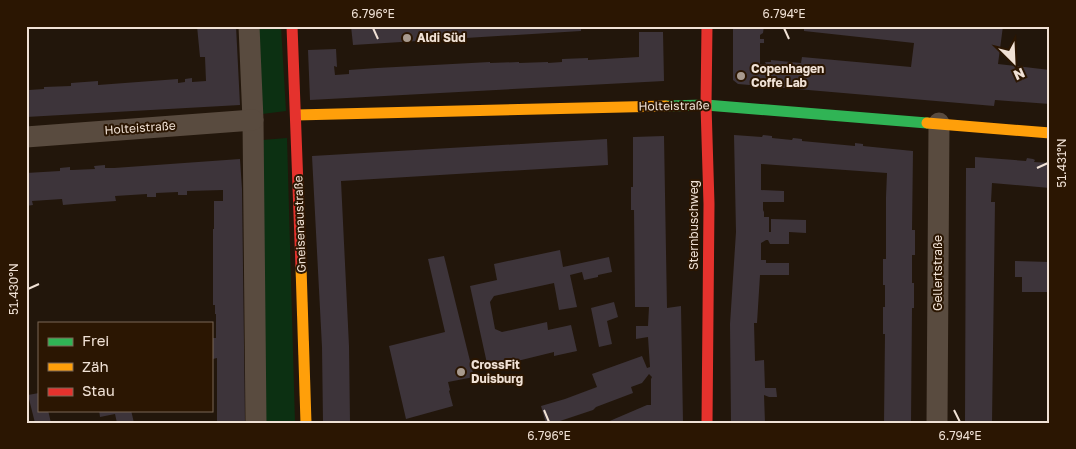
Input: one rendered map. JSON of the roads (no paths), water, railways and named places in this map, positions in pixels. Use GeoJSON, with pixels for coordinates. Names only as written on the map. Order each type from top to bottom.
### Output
{"type":"FeatureCollection","features":[{"type":"Feature","properties":{"kind":"street"},"geometry":{"type":"LineString","coordinates":[[249,26],[253,120],[256,423]]}},
{"type":"Feature","properties":{"kind":"street","name":"Gneisenaustraße"},"geometry":{"type":"LineString","coordinates":[[292,26],[306,423]]}},
{"type":"Feature","properties":{"kind":"street","name":"Sternbuschweg"},"geometry":{"type":"LineString","coordinates":[[707,26],[706,105],[709,204],[707,423]]}},
{"type":"Feature","properties":{"kind":"street","name":"Holteistraße"},"geometry":{"type":"LineString","coordinates":[[296,115],[706,105],[1050,133]]}},
{"type":"Feature","properties":{"kind":"street","name":"Holteistraße"},"geometry":{"type":"LineString","coordinates":[[26,137],[253,120]]}},
{"type":"Feature","properties":{"kind":"street","name":"Gellertstraße"},"geometry":{"type":"LineString","coordinates":[[936,423],[938,124]]}},
{"type":"Feature","properties":{"kind":"place","name":"Aldi Süd"},"geometry":{"type":"Point","coordinates":[407,38]}},
{"type":"Feature","properties":{"kind":"place","name":"Copenhagen Coffe Lab"},"geometry":{"type":"Point","coordinates":[741,76]}},
{"type":"Feature","properties":{"kind":"place","name":"CrossFit Duisburg"},"geometry":{"type":"Point","coordinates":[461,372]}}]}
